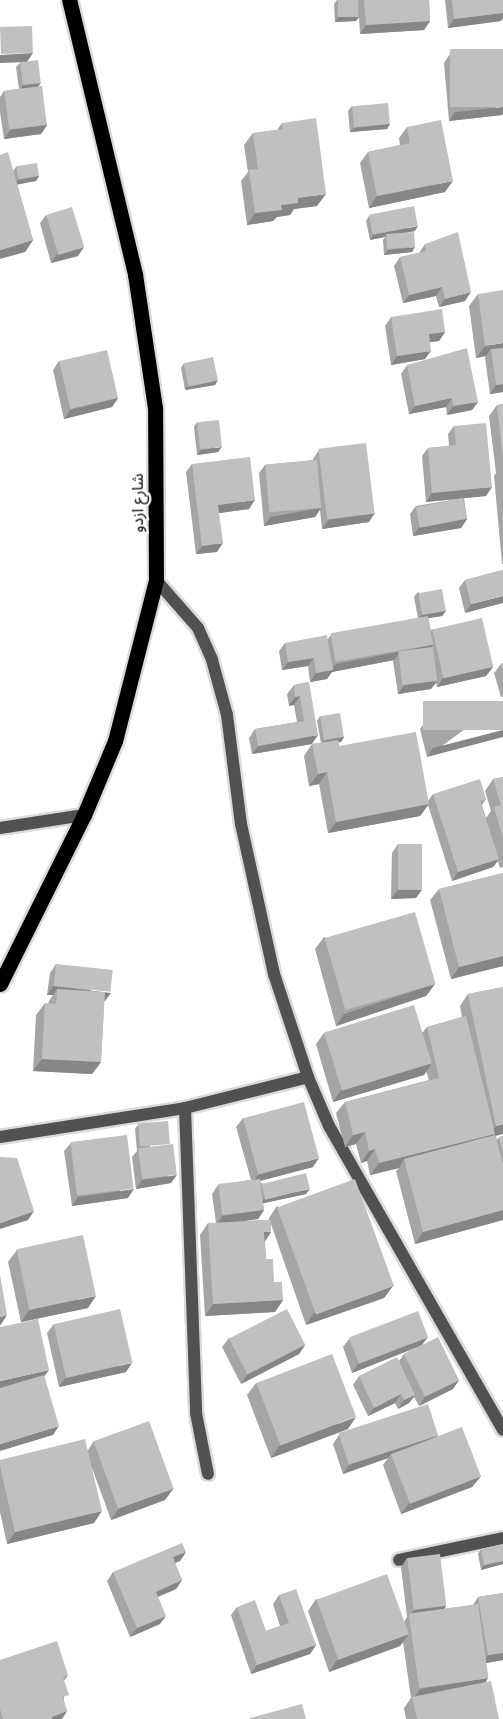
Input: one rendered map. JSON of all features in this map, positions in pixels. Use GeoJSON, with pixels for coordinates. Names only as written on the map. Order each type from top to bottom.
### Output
{"type":"FeatureCollection","features":[{"type":"Feature","properties":{"kind":"main road","name":"شارع ازدو"},"geometry":{"type":"LineString","coordinates":[[0,984],[84,815],[115,741],[156,580],[155,408],[135,274],[69,0]]}},
{"type":"Feature","properties":{"kind":"street"},"geometry":{"type":"LineString","coordinates":[[156,580],[198,628],[212,660],[227,715],[241,824],[274,974],[308,1077],[329,1126],[503,1430]]}},
{"type":"Feature","properties":{"kind":"street"},"geometry":{"type":"LineString","coordinates":[[0,828],[84,815]]}},
{"type":"Feature","properties":{"kind":"street"},"geometry":{"type":"LineString","coordinates":[[0,1137],[185,1108],[308,1077]]}},
{"type":"Feature","properties":{"kind":"street"},"geometry":{"type":"LineString","coordinates":[[185,1108],[196,1413],[208,1474]]}},
{"type":"Feature","properties":{"kind":"street"},"geometry":{"type":"LineString","coordinates":[[399,1560],[503,1538]]}},
{"type":"Feature","properties":{"kind":"building"},"geometry":{"type":"Polygon","coordinates":[[[338,0],[358,0],[358,17],[338,17],[338,0]]]}},
{"type":"Feature","properties":{"kind":"building"},"geometry":{"type":"Polygon","coordinates":[[[364,0],[429,0],[430,21],[366,25],[364,0]]]}},
{"type":"Feature","properties":{"kind":"building"},"geometry":{"type":"Polygon","coordinates":[[[452,0],[503,0],[503,13],[454,19],[452,0]]]}},
{"type":"Feature","properties":{"kind":"building"},"geometry":{"type":"Polygon","coordinates":[[[32,26],[33,53],[1,54],[0,27],[32,26]]]}},
{"type":"Feature","properties":{"kind":"building"},"geometry":{"type":"Polygon","coordinates":[[[450,49],[503,49],[503,107],[450,107],[450,49]]]}},
{"type":"Feature","properties":{"kind":"building"},"geometry":{"type":"Polygon","coordinates":[[[38,60],[41,83],[23,85],[20,62],[38,60]]]}},
{"type":"Feature","properties":{"kind":"building"},"geometry":{"type":"Polygon","coordinates":[[[42,86],[47,125],[9,129],[4,91],[42,86]]]}},
{"type":"Feature","properties":{"kind":"building"},"geometry":{"type":"Polygon","coordinates":[[[388,103],[390,124],[354,127],[352,106],[388,103]]]}},
{"type":"Feature","properties":{"kind":"building"},"geometry":{"type":"Polygon","coordinates":[[[316,118],[326,194],[298,198],[298,203],[281,205],[282,210],[255,213],[249,170],[258,169],[253,133],[283,129],[282,123],[316,118]]]}},
{"type":"Feature","properties":{"kind":"building"},"geometry":{"type":"Polygon","coordinates":[[[441,120],[453,181],[377,196],[368,152],[410,143],[407,127],[441,120]]]}},
{"type":"Feature","properties":{"kind":"building"},"geometry":{"type":"Polygon","coordinates":[[[8,152],[33,240],[0,250],[0,155],[8,152]]]}},
{"type":"Feature","properties":{"kind":"building"},"geometry":{"type":"Polygon","coordinates":[[[37,163],[39,176],[18,179],[16,166],[37,163]]]}},
{"type":"Feature","properties":{"kind":"building"},"geometry":{"type":"Polygon","coordinates":[[[414,206],[418,226],[373,234],[369,215],[414,206]]]}},
{"type":"Feature","properties":{"kind":"building"},"geometry":{"type":"Polygon","coordinates":[[[72,207],[84,247],[58,255],[46,215],[72,207]]]}},
{"type":"Feature","properties":{"kind":"building"},"geometry":{"type":"Polygon","coordinates":[[[414,232],[415,247],[387,249],[386,234],[414,232]]]}},
{"type":"Feature","properties":{"kind":"building"},"geometry":{"type":"Polygon","coordinates":[[[458,232],[471,292],[445,299],[442,287],[409,295],[400,257],[426,251],[425,244],[458,232]]]}},
{"type":"Feature","properties":{"kind":"building"},"geometry":{"type":"Polygon","coordinates":[[[503,290],[503,343],[485,346],[478,294],[503,290]]]}},
{"type":"Feature","properties":{"kind":"building"},"geometry":{"type":"Polygon","coordinates":[[[442,309],[445,332],[429,334],[431,351],[397,356],[391,317],[442,309]]]}},
{"type":"Feature","properties":{"kind":"building"},"geometry":{"type":"Polygon","coordinates":[[[467,348],[478,402],[453,406],[452,398],[415,406],[407,365],[467,348]]]}},
{"type":"Feature","properties":{"kind":"building"},"geometry":{"type":"Polygon","coordinates":[[[503,348],[503,384],[496,385],[491,349],[503,348]]]}},
{"type":"Feature","properties":{"kind":"building"},"geometry":{"type":"Polygon","coordinates":[[[107,350],[118,398],[70,409],[59,361],[107,350]]]}},
{"type":"Feature","properties":{"kind":"building"},"geometry":{"type":"Polygon","coordinates":[[[213,357],[218,380],[189,387],[184,363],[213,357]]]}},
{"type":"Feature","properties":{"kind":"building"},"geometry":{"type":"Polygon","coordinates":[[[503,404],[503,459],[497,405],[503,404]]]}},
{"type":"Feature","properties":{"kind":"building"},"geometry":{"type":"Polygon","coordinates":[[[219,420],[222,447],[200,449],[197,422],[219,420]]]}},
{"type":"Feature","properties":{"kind":"building"},"geometry":{"type":"Polygon","coordinates":[[[486,423],[492,487],[432,493],[428,448],[456,445],[454,426],[486,423]]]}},
{"type":"Feature","properties":{"kind":"building"},"geometry":{"type":"Polygon","coordinates":[[[366,443],[375,513],[327,519],[318,449],[366,443]]]}},
{"type":"Feature","properties":{"kind":"building"},"geometry":{"type":"Polygon","coordinates":[[[250,457],[255,500],[218,505],[223,543],[202,546],[192,464],[250,457]]]}},
{"type":"Feature","properties":{"kind":"building"},"geometry":{"type":"Polygon","coordinates":[[[317,460],[321,508],[269,512],[265,465],[317,460]]]}},
{"type":"Feature","properties":{"kind":"building"},"geometry":{"type":"Polygon","coordinates":[[[463,498],[467,519],[420,528],[416,507],[463,498]]]}},
{"type":"Feature","properties":{"kind":"building"},"geometry":{"type":"Polygon","coordinates":[[[503,570],[503,596],[471,604],[465,580],[503,570]]]}},
{"type":"Feature","properties":{"kind":"building"},"geometry":{"type":"Polygon","coordinates":[[[442,589],[446,611],[422,615],[418,593],[442,589]]]}},
{"type":"Feature","properties":{"kind":"building"},"geometry":{"type":"Polygon","coordinates":[[[428,616],[433,645],[336,662],[331,633],[428,616]]]}},
{"type":"Feature","properties":{"kind":"building"},"geometry":{"type":"Polygon","coordinates":[[[482,618],[493,667],[444,678],[432,629],[482,618]]]}},
{"type":"Feature","properties":{"kind":"building"},"geometry":{"type":"Polygon","coordinates":[[[327,635],[333,670],[316,673],[314,658],[288,662],[285,643],[327,635]]]}},
{"type":"Feature","properties":{"kind":"building"},"geometry":{"type":"Polygon","coordinates":[[[433,647],[437,681],[402,685],[398,651],[433,647]]]}},
{"type":"Feature","properties":{"kind":"building"},"geometry":{"type":"Polygon","coordinates":[[[309,682],[318,735],[258,746],[255,729],[304,721],[300,696],[295,697],[294,685],[309,682]]]}},
{"type":"Feature","properties":{"kind":"building"},"geometry":{"type":"Polygon","coordinates":[[[423,701],[503,701],[503,730],[423,730],[423,701]]]}},
{"type":"Feature","properties":{"kind":"building"},"geometry":{"type":"Polygon","coordinates":[[[340,713],[344,737],[324,740],[320,716],[340,713]]]}},
{"type":"Feature","properties":{"kind":"building"},"geometry":{"type":"Polygon","coordinates":[[[416,732],[429,804],[336,822],[327,772],[318,774],[312,744],[338,740],[339,746],[416,732]]]}},
{"type":"Feature","properties":{"kind":"building"},"geometry":{"type":"Polygon","coordinates":[[[503,777],[503,838],[494,807],[501,805],[493,779],[503,777]]]}},
{"type":"Feature","properties":{"kind":"building"},"geometry":{"type":"Polygon","coordinates":[[[480,779],[486,799],[480,801],[499,859],[458,872],[433,794],[480,779]]]}},
{"type":"Feature","properties":{"kind":"building"},"geometry":{"type":"Polygon","coordinates":[[[398,844],[422,844],[422,890],[398,890],[398,844]]]}},
{"type":"Feature","properties":{"kind":"building"},"geometry":{"type":"Polygon","coordinates":[[[503,873],[503,956],[459,967],[439,889],[503,873]]]}},
{"type":"Feature","properties":{"kind":"building"},"geometry":{"type":"Polygon","coordinates":[[[415,912],[436,984],[345,1010],[325,938],[415,912]]]}},
{"type":"Feature","properties":{"kind":"building"},"geometry":{"type":"Polygon","coordinates":[[[56,964],[113,970],[110,992],[54,986],[56,964]]]}},
{"type":"Feature","properties":{"kind":"building"},"geometry":{"type":"Polygon","coordinates":[[[503,987],[503,1124],[496,1126],[468,994],[503,987]]]}},
{"type":"Feature","properties":{"kind":"building"},"geometry":{"type":"Polygon","coordinates":[[[57,989],[105,992],[101,1062],[42,1059],[45,1003],[56,1004],[57,989]]]}},
{"type":"Feature","properties":{"kind":"building"},"geometry":{"type":"Polygon","coordinates":[[[414,1005],[432,1063],[342,1091],[324,1032],[414,1005]]]}},
{"type":"Feature","properties":{"kind":"building"},"geometry":{"type":"Polygon","coordinates":[[[466,1016],[495,1134],[379,1163],[375,1149],[369,1151],[365,1132],[353,1135],[345,1102],[439,1078],[427,1027],[466,1016]]]}},
{"type":"Feature","properties":{"kind":"building"},"geometry":{"type":"Polygon","coordinates":[[[304,1102],[319,1158],[258,1174],[243,1118],[304,1102]]]}},
{"type":"Feature","properties":{"kind":"building"},"geometry":{"type":"Polygon","coordinates":[[[168,1121],[170,1144],[140,1147],[138,1124],[168,1121]]]}},
{"type":"Feature","properties":{"kind":"building"},"geometry":{"type":"Polygon","coordinates":[[[127,1135],[134,1189],[77,1196],[70,1142],[127,1135]]]}},
{"type":"Feature","properties":{"kind":"building"},"geometry":{"type":"Polygon","coordinates":[[[495,1135],[503,1164],[503,1210],[423,1232],[404,1159],[495,1135]]]}},
{"type":"Feature","properties":{"kind":"building"},"geometry":{"type":"Polygon","coordinates":[[[503,1136],[503,1152],[499,1137],[503,1136]]]}},
{"type":"Feature","properties":{"kind":"building"},"geometry":{"type":"Polygon","coordinates":[[[173,1144],[177,1175],[142,1179],[138,1148],[173,1144]]]}},
{"type":"Feature","properties":{"kind":"building"},"geometry":{"type":"Polygon","coordinates":[[[0,1157],[17,1158],[34,1211],[0,1223],[0,1157]]]}},
{"type":"Feature","properties":{"kind":"building"},"geometry":{"type":"Polygon","coordinates":[[[306,1173],[310,1189],[265,1200],[261,1184],[306,1173]]]}},
{"type":"Feature","properties":{"kind":"building"},"geometry":{"type":"Polygon","coordinates":[[[260,1179],[264,1210],[222,1215],[218,1184],[260,1179]]]}},
{"type":"Feature","properties":{"kind":"building"},"geometry":{"type":"Polygon","coordinates":[[[355,1179],[394,1286],[316,1315],[277,1207],[355,1179]]]}},
{"type":"Feature","properties":{"kind":"building"},"geometry":{"type":"Polygon","coordinates":[[[271,1220],[271,1232],[264,1232],[266,1259],[273,1259],[274,1282],[282,1282],[283,1300],[213,1304],[208,1223],[271,1220]]]}},
{"type":"Feature","properties":{"kind":"building"},"geometry":{"type":"Polygon","coordinates":[[[83,1235],[96,1296],[29,1310],[16,1249],[83,1235]]]}},
{"type":"Feature","properties":{"kind":"building"},"geometry":{"type":"Polygon","coordinates":[[[0,1275],[7,1315],[0,1317],[0,1275]]]}},
{"type":"Feature","properties":{"kind":"building"},"geometry":{"type":"Polygon","coordinates":[[[120,1309],[132,1363],[66,1378],[54,1324],[120,1309]]]}},
{"type":"Feature","properties":{"kind":"building"},"geometry":{"type":"Polygon","coordinates":[[[287,1309],[305,1345],[247,1374],[229,1339],[287,1309]]]}},
{"type":"Feature","properties":{"kind":"building"},"geometry":{"type":"Polygon","coordinates":[[[418,1311],[428,1337],[359,1364],[349,1338],[418,1311]]]}},
{"type":"Feature","properties":{"kind":"building"},"geometry":{"type":"Polygon","coordinates":[[[38,1319],[49,1370],[0,1381],[0,1327],[38,1319]]]}},
{"type":"Feature","properties":{"kind":"building"},"geometry":{"type":"Polygon","coordinates":[[[438,1337],[459,1380],[425,1397],[404,1354],[438,1337]]]}},
{"type":"Feature","properties":{"kind":"building"},"geometry":{"type":"Polygon","coordinates":[[[332,1354],[356,1417],[280,1446],[256,1383],[332,1354]]]}},
{"type":"Feature","properties":{"kind":"building"},"geometry":{"type":"Polygon","coordinates":[[[397,1357],[415,1395],[404,1400],[401,1394],[374,1408],[359,1376],[397,1357]]]}},
{"type":"Feature","properties":{"kind":"building"},"geometry":{"type":"Polygon","coordinates":[[[44,1375],[59,1426],[0,1444],[0,1388],[44,1375]]]}},
{"type":"Feature","properties":{"kind":"building"},"geometry":{"type":"Polygon","coordinates":[[[428,1404],[438,1435],[349,1464],[339,1433],[428,1404]]]}},
{"type":"Feature","properties":{"kind":"building"},"geometry":{"type":"Polygon","coordinates":[[[149,1421],[174,1489],[118,1509],[94,1441],[149,1421]]]}},
{"type":"Feature","properties":{"kind":"building"},"geometry":{"type":"Polygon","coordinates":[[[462,1427],[481,1476],[410,1504],[391,1454],[462,1427]]]}},
{"type":"Feature","properties":{"kind":"building"},"geometry":{"type":"Polygon","coordinates":[[[85,1439],[102,1511],[15,1532],[0,1460],[85,1439]]]}},
{"type":"Feature","properties":{"kind":"building"},"geometry":{"type":"Polygon","coordinates":[[[182,1543],[186,1552],[173,1557],[182,1580],[156,1592],[166,1616],[137,1628],[113,1572],[182,1543]]]}},
{"type":"Feature","properties":{"kind":"building"},"geometry":{"type":"Polygon","coordinates":[[[503,1544],[503,1561],[484,1565],[481,1549],[503,1544]]]}},
{"type":"Feature","properties":{"kind":"building"},"geometry":{"type":"Polygon","coordinates":[[[440,1554],[446,1606],[414,1610],[407,1558],[440,1554]]]}},
{"type":"Feature","properties":{"kind":"building"},"geometry":{"type":"Polygon","coordinates":[[[387,1574],[409,1634],[338,1660],[317,1600],[387,1574]]]}},
{"type":"Feature","properties":{"kind":"building"},"geometry":{"type":"Polygon","coordinates":[[[296,1589],[316,1645],[257,1665],[237,1607],[255,1600],[266,1631],[289,1623],[279,1595],[296,1589]]]}},
{"type":"Feature","properties":{"kind":"building"},"geometry":{"type":"Polygon","coordinates":[[[503,1593],[503,1653],[488,1655],[478,1597],[503,1593]]]}},
{"type":"Feature","properties":{"kind":"building"},"geometry":{"type":"Polygon","coordinates":[[[478,1604],[488,1678],[419,1688],[409,1614],[478,1604]]]}},
{"type":"Feature","properties":{"kind":"building"},"geometry":{"type":"Polygon","coordinates":[[[57,1641],[68,1675],[63,1677],[69,1695],[63,1697],[67,1711],[52,1719],[3,1719],[0,1709],[0,1660],[57,1641]]]}},
{"type":"Feature","properties":{"kind":"building"},"geometry":{"type":"Polygon","coordinates":[[[491,1681],[499,1719],[417,1719],[412,1697],[491,1681]]]}},
{"type":"Feature","properties":{"kind":"building"},"geometry":{"type":"Polygon","coordinates":[[[302,1704],[306,1719],[250,1719],[250,1718],[302,1704]]]}}]}
